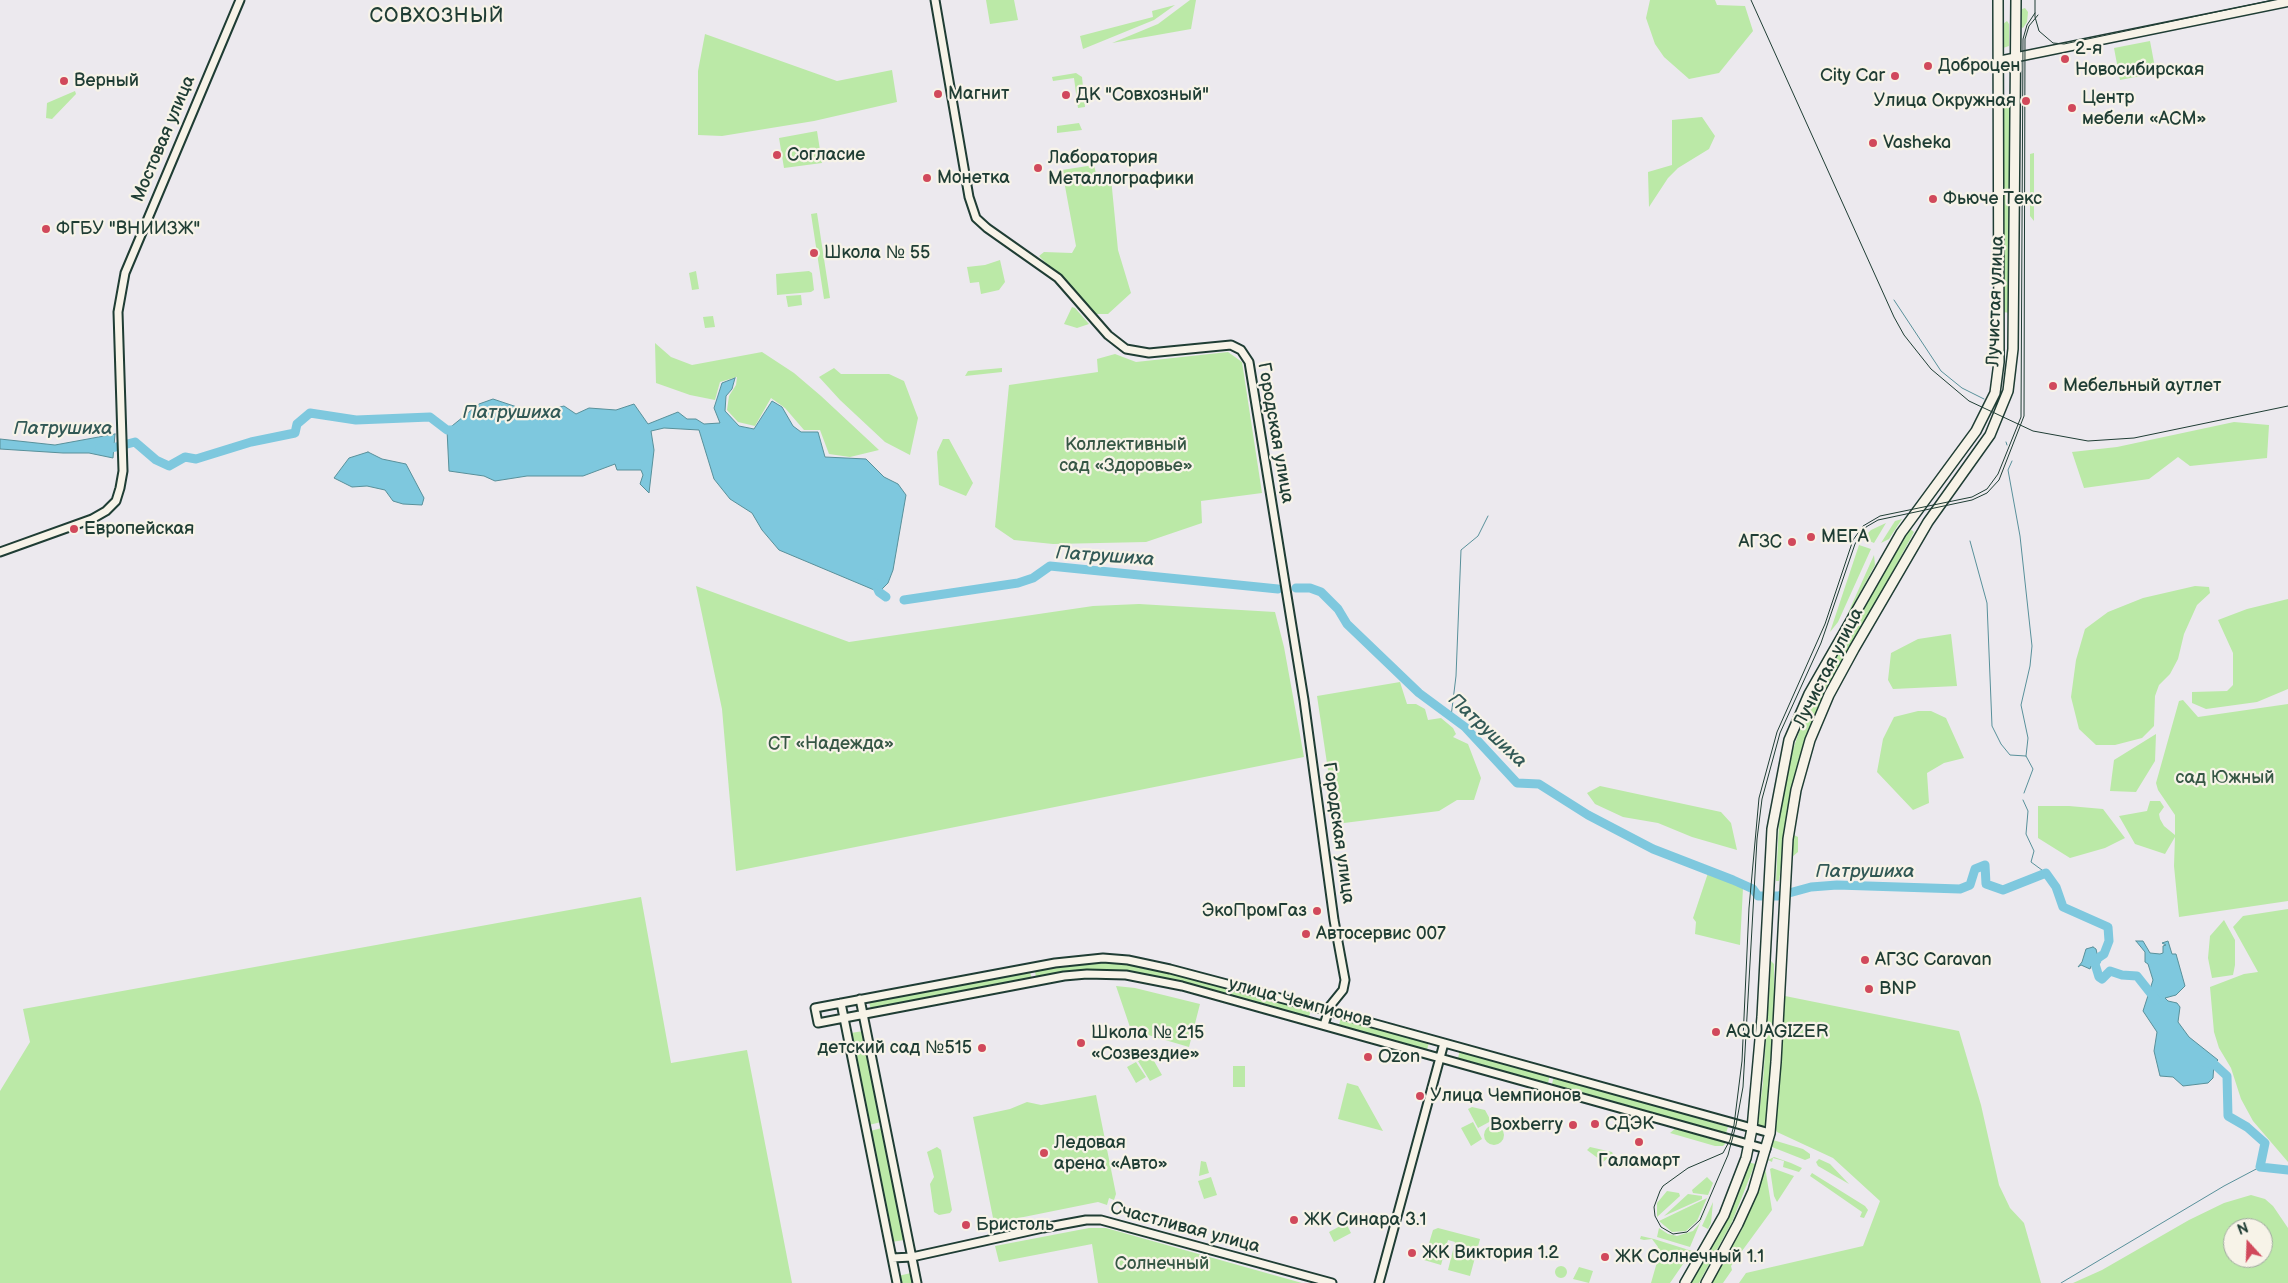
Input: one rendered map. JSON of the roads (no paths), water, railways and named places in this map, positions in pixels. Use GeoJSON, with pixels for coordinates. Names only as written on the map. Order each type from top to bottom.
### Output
{"type":"FeatureCollection","features":[{"type":"Feature","properties":{"kind":"main road"},"geometry":{"type":"LineString","coordinates":[[1685,1283],[1724,1214],[1749,1145],[1762,1025],[1768,883],[1774,812],[1790,740],[1809,694],[1904,528],[1976,431],[1992,401],[1999,362],[1998,0]]}},
{"type":"Feature","properties":{"kind":"main road","name":"Лучистая улица"},"geometry":{"type":"LineString","coordinates":[[1706,1283],[1749,1199],[1770,1133],[1776,1062],[1786,874],[1794,802],[1810,740],[1829,694],[1900,568],[1937,507],[1987,440],[2006,397],[2013,349],[2016,0]]}},
{"type":"Feature","properties":{"kind":"main road"},"geometry":{"type":"LineString","coordinates":[[1998,61],[2288,2]]}},
{"type":"Feature","properties":{"kind":"main road"},"geometry":{"type":"LineString","coordinates":[[1900,568],[1915,530],[1912,525],[1904,528]]}},
{"type":"Feature","properties":{"kind":"street","name":"Мостовая улица"},"geometry":{"type":"LineString","coordinates":[[0,552],[73,527],[106,511],[116,501],[122,471],[118,312],[125,273],[240,0]]}},
{"type":"Feature","properties":{"kind":"street","name":"Городская улица"},"geometry":{"type":"LineString","coordinates":[[935,0],[969,197],[976,218],[987,228],[1058,278],[1108,335],[1126,348],[1150,353],[1222,345],[1236,347],[1244,353],[1250,367],[1307,718],[1334,920],[1345,980],[1343,990],[1328,1011],[1324,1025]]}},
{"type":"Feature","properties":{"kind":"street","name":"улица Чемпионов"},"geometry":{"type":"LineString","coordinates":[[1766,1149],[1324,1025],[1163,982],[1111,974],[1064,976],[818,1023],[815,1008],[1032,966],[1103,958],[1128,960],[1170,969],[1328,1011],[1770,1133]]}},
{"type":"Feature","properties":{"kind":"street"},"geometry":{"type":"LineString","coordinates":[[860,999],[917,1283]]}},
{"type":"Feature","properties":{"kind":"street"},"geometry":{"type":"LineString","coordinates":[[841,1003],[897,1283]]}},
{"type":"Feature","properties":{"kind":"street"},"geometry":{"type":"LineString","coordinates":[[1379,1283],[1444,1043]]}},
{"type":"Feature","properties":{"kind":"street","name":"Счастливая улица"},"geometry":{"type":"LineString","coordinates":[[892,1258],[1086,1220],[1100,1220],[1332,1283]]}},
{"type":"Feature","properties":{"kind":"water"},"geometry":{"type":"Polygon","coordinates":[[[735,378],[732,389],[726,396],[725,411],[739,426],[754,429],[772,401],[782,407],[793,426],[801,432],[818,432],[825,457],[866,459],[884,477],[898,484],[906,495],[893,570],[888,583],[879,592],[779,550],[762,530],[752,513],[730,499],[714,479],[699,430],[664,428],[651,431],[654,450],[649,493],[640,484],[643,475],[641,470],[617,470],[615,464],[583,476],[527,476],[495,481],[484,476],[449,471],[447,430],[479,404],[493,399],[535,413],[564,406],[576,414],[589,408],[616,410],[634,404],[648,424],[678,412],[687,419],[696,419],[704,424],[720,423],[714,408],[722,383],[735,378]]]}},
{"type":"Feature","properties":{"kind":"water"},"geometry":{"type":"Polygon","coordinates":[[[115,434],[113,458],[89,453],[0,449],[0,439],[55,445],[115,434]]]}},
{"type":"Feature","properties":{"kind":"water"},"geometry":{"type":"Polygon","coordinates":[[[368,452],[382,459],[406,464],[424,498],[422,505],[403,504],[393,501],[385,490],[367,486],[352,487],[334,478],[349,458],[368,452]]]}},
{"type":"Feature","properties":{"kind":"water"},"geometry":{"type":"Polygon","coordinates":[[[2136,941],[2143,941],[2150,953],[2160,954],[2163,953],[2163,946],[2166,945],[2162,943],[2168,941],[2172,954],[2176,954],[2185,986],[2176,995],[2165,998],[2168,1001],[2177,1003],[2180,1007],[2178,1022],[2189,1037],[2218,1060],[2214,1064],[2213,1078],[2208,1083],[2183,1086],[2173,1077],[2160,1076],[2154,1051],[2157,1032],[2143,1011],[2153,980],[2148,964],[2145,962],[2145,952],[2136,941]]]}},
{"type":"Feature","properties":{"kind":"water"},"geometry":{"type":"Polygon","coordinates":[[[2093,947],[2096,949],[2099,962],[2102,959],[2096,969],[2098,971],[2091,966],[2090,969],[2081,965],[2078,967],[2082,962],[2086,949],[2093,947]]]}},
{"type":"Feature","properties":{"kind":"waterway"},"geometry":{"type":"LineString","coordinates":[[1894,300],[1941,371],[1962,388],[1984,399]]}},
{"type":"Feature","properties":{"kind":"waterway","name":"Патрушиха"},"geometry":{"type":"LineString","coordinates":[[100,448],[112,448],[135,442],[156,460],[169,466],[185,457],[196,459],[251,442],[295,433],[297,424],[310,413],[356,420],[430,417],[447,430],[459,430]]}},
{"type":"Feature","properties":{"kind":"waterway"},"geometry":{"type":"LineString","coordinates":[[2012,461],[2008,470],[2020,536],[2032,646],[2030,666],[2021,705],[2028,738],[2026,756]]}},
{"type":"Feature","properties":{"kind":"waterway"},"geometry":{"type":"LineString","coordinates":[[1451,717],[1456,676],[1461,550],[1478,536],[1488,516]]}},
{"type":"Feature","properties":{"kind":"waterway"},"geometry":{"type":"LineString","coordinates":[[1970,541],[1987,603],[1992,726],[2001,744],[2010,755],[2026,756],[2033,769],[2024,793]]}},
{"type":"Feature","properties":{"kind":"waterway","name":"Патрушиха"},"geometry":{"type":"LineString","coordinates":[[904,600],[1018,583],[1033,578],[1050,566],[1278,589]]}},
{"type":"Feature","properties":{"kind":"waterway","name":"Патрушиха"},"geometry":{"type":"LineString","coordinates":[[875,583],[879,592],[886,597]]}},
{"type":"Feature","properties":{"kind":"waterway","name":"Патрушиха"},"geometry":{"type":"LineString","coordinates":[[1296,588],[1310,588],[1321,592],[1338,609],[1347,624],[1419,693],[1465,727],[1517,783],[1539,784],[1588,815],[1653,849],[1733,880],[1753,889],[1758,896],[1778,896],[1811,887],[1837,885],[1960,889],[1970,885],[1975,869],[1985,865],[1986,884],[2003,890],[2046,873],[2056,887],[2063,907],[2108,927],[2109,941],[2104,954],[2098,958],[2095,964],[2099,977],[2102,979],[2110,971],[2122,975],[2137,976],[2156,1000]]}},
{"type":"Feature","properties":{"kind":"waterway"},"geometry":{"type":"LineString","coordinates":[[2023,800],[2028,811],[2026,834],[2034,851],[2031,862],[2046,873]]}},
{"type":"Feature","properties":{"kind":"waterway","name":"Патрушиха"},"geometry":{"type":"LineString","coordinates":[[2204,1062],[2214,1064],[2227,1076],[2228,1116],[2247,1127],[2265,1143],[2260,1167],[2288,1170]]}},
{"type":"Feature","properties":{"kind":"waterway"},"geometry":{"type":"LineString","coordinates":[[2061,1283],[2224,1186],[2260,1167]]}},
{"type":"Feature","properties":{"kind":"tram line"},"geometry":{"type":"LineString","coordinates":[[2035,0],[2035,17],[2039,31],[2053,43],[2064,44],[2273,0]]}},
{"type":"Feature","properties":{"kind":"tram line"},"geometry":{"type":"LineString","coordinates":[[2035,13],[2027,25],[2023,39],[2021,417],[1998,474],[1987,489],[1972,497],[1880,516],[1863,526],[1853,540],[1825,624],[1777,732],[1759,798],[1749,908],[1742,1061],[1734,1125],[1730,1140],[1723,1153],[1688,1168],[1663,1186],[1660,1191],[1654,1207],[1655,1216],[1661,1227],[1673,1234],[1687,1232],[1700,1220],[1728,1155],[1736,1125],[1743,1087],[1757,839],[1762,799],[1780,733],[1821,643],[1855,544],[1866,527],[1878,520],[1972,500],[1987,493],[1999,480],[2024,416],[2025,39],[2029,26],[2038,15]]}},
{"type":"Feature","properties":{"kind":"railway"},"geometry":{"type":"LineString","coordinates":[[1751,0],[1894,317],[1904,335],[1931,369],[1969,401],[2033,431],[2088,441],[2134,438],[2288,406]]}},
{"type":"Feature","properties":{"kind":"place","name":"2-я Новосибирская"},"geometry":{"type":"Point","coordinates":[2065,59]}},
{"type":"Feature","properties":{"kind":"place","name":"Доброцен"},"geometry":{"type":"Point","coordinates":[1928,66]}},
{"type":"Feature","properties":{"kind":"place","name":"City Car"},"geometry":{"type":"Point","coordinates":[1895,76]}},
{"type":"Feature","properties":{"kind":"place","name":"Верный"},"geometry":{"type":"Point","coordinates":[64,81]}},
{"type":"Feature","properties":{"kind":"place","name":"Магнит"},"geometry":{"type":"Point","coordinates":[938,94]}},
{"type":"Feature","properties":{"kind":"place","name":"ДК \"Совхозный\""},"geometry":{"type":"Point","coordinates":[1066,95]}},
{"type":"Feature","properties":{"kind":"place","name":"Улица Окружная"},"geometry":{"type":"Point","coordinates":[2026,101]}},
{"type":"Feature","properties":{"kind":"place","name":"Центр мебели «АСМ»"},"geometry":{"type":"Point","coordinates":[2072,108]}},
{"type":"Feature","properties":{"kind":"place","name":"Vasheka"},"geometry":{"type":"Point","coordinates":[1873,143]}},
{"type":"Feature","properties":{"kind":"place","name":"Согласие"},"geometry":{"type":"Point","coordinates":[777,155]}},
{"type":"Feature","properties":{"kind":"place","name":"Лаборатория Металлографики"},"geometry":{"type":"Point","coordinates":[1038,168]}},
{"type":"Feature","properties":{"kind":"place","name":"Монетка"},"geometry":{"type":"Point","coordinates":[927,178]}},
{"type":"Feature","properties":{"kind":"place","name":"Фьюче Текс"},"geometry":{"type":"Point","coordinates":[1933,199]}},
{"type":"Feature","properties":{"kind":"place","name":"ФГБУ \"ВНИИЗЖ\""},"geometry":{"type":"Point","coordinates":[46,229]}},
{"type":"Feature","properties":{"kind":"place","name":"Школа № 55"},"geometry":{"type":"Point","coordinates":[814,253]}},
{"type":"Feature","properties":{"kind":"place","name":"Мебельный аутлет"},"geometry":{"type":"Point","coordinates":[2053,386]}},
{"type":"Feature","properties":{"kind":"place","name":"Европейская"},"geometry":{"type":"Point","coordinates":[74,529]}},
{"type":"Feature","properties":{"kind":"place","name":"МЕГА"},"geometry":{"type":"Point","coordinates":[1811,537]}},
{"type":"Feature","properties":{"kind":"place","name":"АГЗС"},"geometry":{"type":"Point","coordinates":[1792,542]}},
{"type":"Feature","properties":{"kind":"place","name":"ЭкоПромГаз"},"geometry":{"type":"Point","coordinates":[1317,911]}},
{"type":"Feature","properties":{"kind":"place","name":"Автосервис 007"},"geometry":{"type":"Point","coordinates":[1306,934]}},
{"type":"Feature","properties":{"kind":"place","name":"АГЗС Caravan"},"geometry":{"type":"Point","coordinates":[1865,960]}},
{"type":"Feature","properties":{"kind":"place","name":"BNP"},"geometry":{"type":"Point","coordinates":[1869,989]}},
{"type":"Feature","properties":{"kind":"place","name":"AQUAGIZER"},"geometry":{"type":"Point","coordinates":[1716,1032]}},
{"type":"Feature","properties":{"kind":"place","name":"Школа № 215 «Созвездие»"},"geometry":{"type":"Point","coordinates":[1081,1043]}},
{"type":"Feature","properties":{"kind":"place","name":"детский сад №515"},"geometry":{"type":"Point","coordinates":[982,1048]}},
{"type":"Feature","properties":{"kind":"place","name":"Ozon"},"geometry":{"type":"Point","coordinates":[1368,1057]}},
{"type":"Feature","properties":{"kind":"place","name":"Улица Чемпионов"},"geometry":{"type":"Point","coordinates":[1420,1096]}},
{"type":"Feature","properties":{"kind":"place","name":"СДЭК"},"geometry":{"type":"Point","coordinates":[1595,1124]}},
{"type":"Feature","properties":{"kind":"place","name":"Boxberry"},"geometry":{"type":"Point","coordinates":[1573,1125]}},
{"type":"Feature","properties":{"kind":"place","name":"Галамарт"},"geometry":{"type":"Point","coordinates":[1639,1142]}},
{"type":"Feature","properties":{"kind":"place","name":"Ледовая арена «Авто»"},"geometry":{"type":"Point","coordinates":[1044,1153]}},
{"type":"Feature","properties":{"kind":"place","name":"ЖК Синара 3.1"},"geometry":{"type":"Point","coordinates":[1294,1220]}},
{"type":"Feature","properties":{"kind":"place","name":"Бристоль"},"geometry":{"type":"Point","coordinates":[966,1225]}},
{"type":"Feature","properties":{"kind":"place","name":"ЖК Виктория 1.2"},"geometry":{"type":"Point","coordinates":[1412,1253]}},
{"type":"Feature","properties":{"kind":"place","name":"ЖК Солнечный 1.1"},"geometry":{"type":"Point","coordinates":[1605,1257]}},
{"type":"Feature","properties":{"kind":"district","name":"СОВХОЗНЫЙ"},"geometry":{"type":"Point","coordinates":[437,17]}},
{"type":"Feature","properties":{"kind":"park label","name":"Коллективный сад «Здоровье»"},"geometry":{"type":"Point","coordinates":[1126,455]}},
{"type":"Feature","properties":{"kind":"park label","name":"СТ «Надежда»"},"geometry":{"type":"Point","coordinates":[831,744]}},
{"type":"Feature","properties":{"kind":"park label","name":"сад Южный"},"geometry":{"type":"Point","coordinates":[2225,778]}},
{"type":"Feature","properties":{"kind":"park label","name":"Солнечный"},"geometry":{"type":"Point","coordinates":[1162,1264]}}]}
